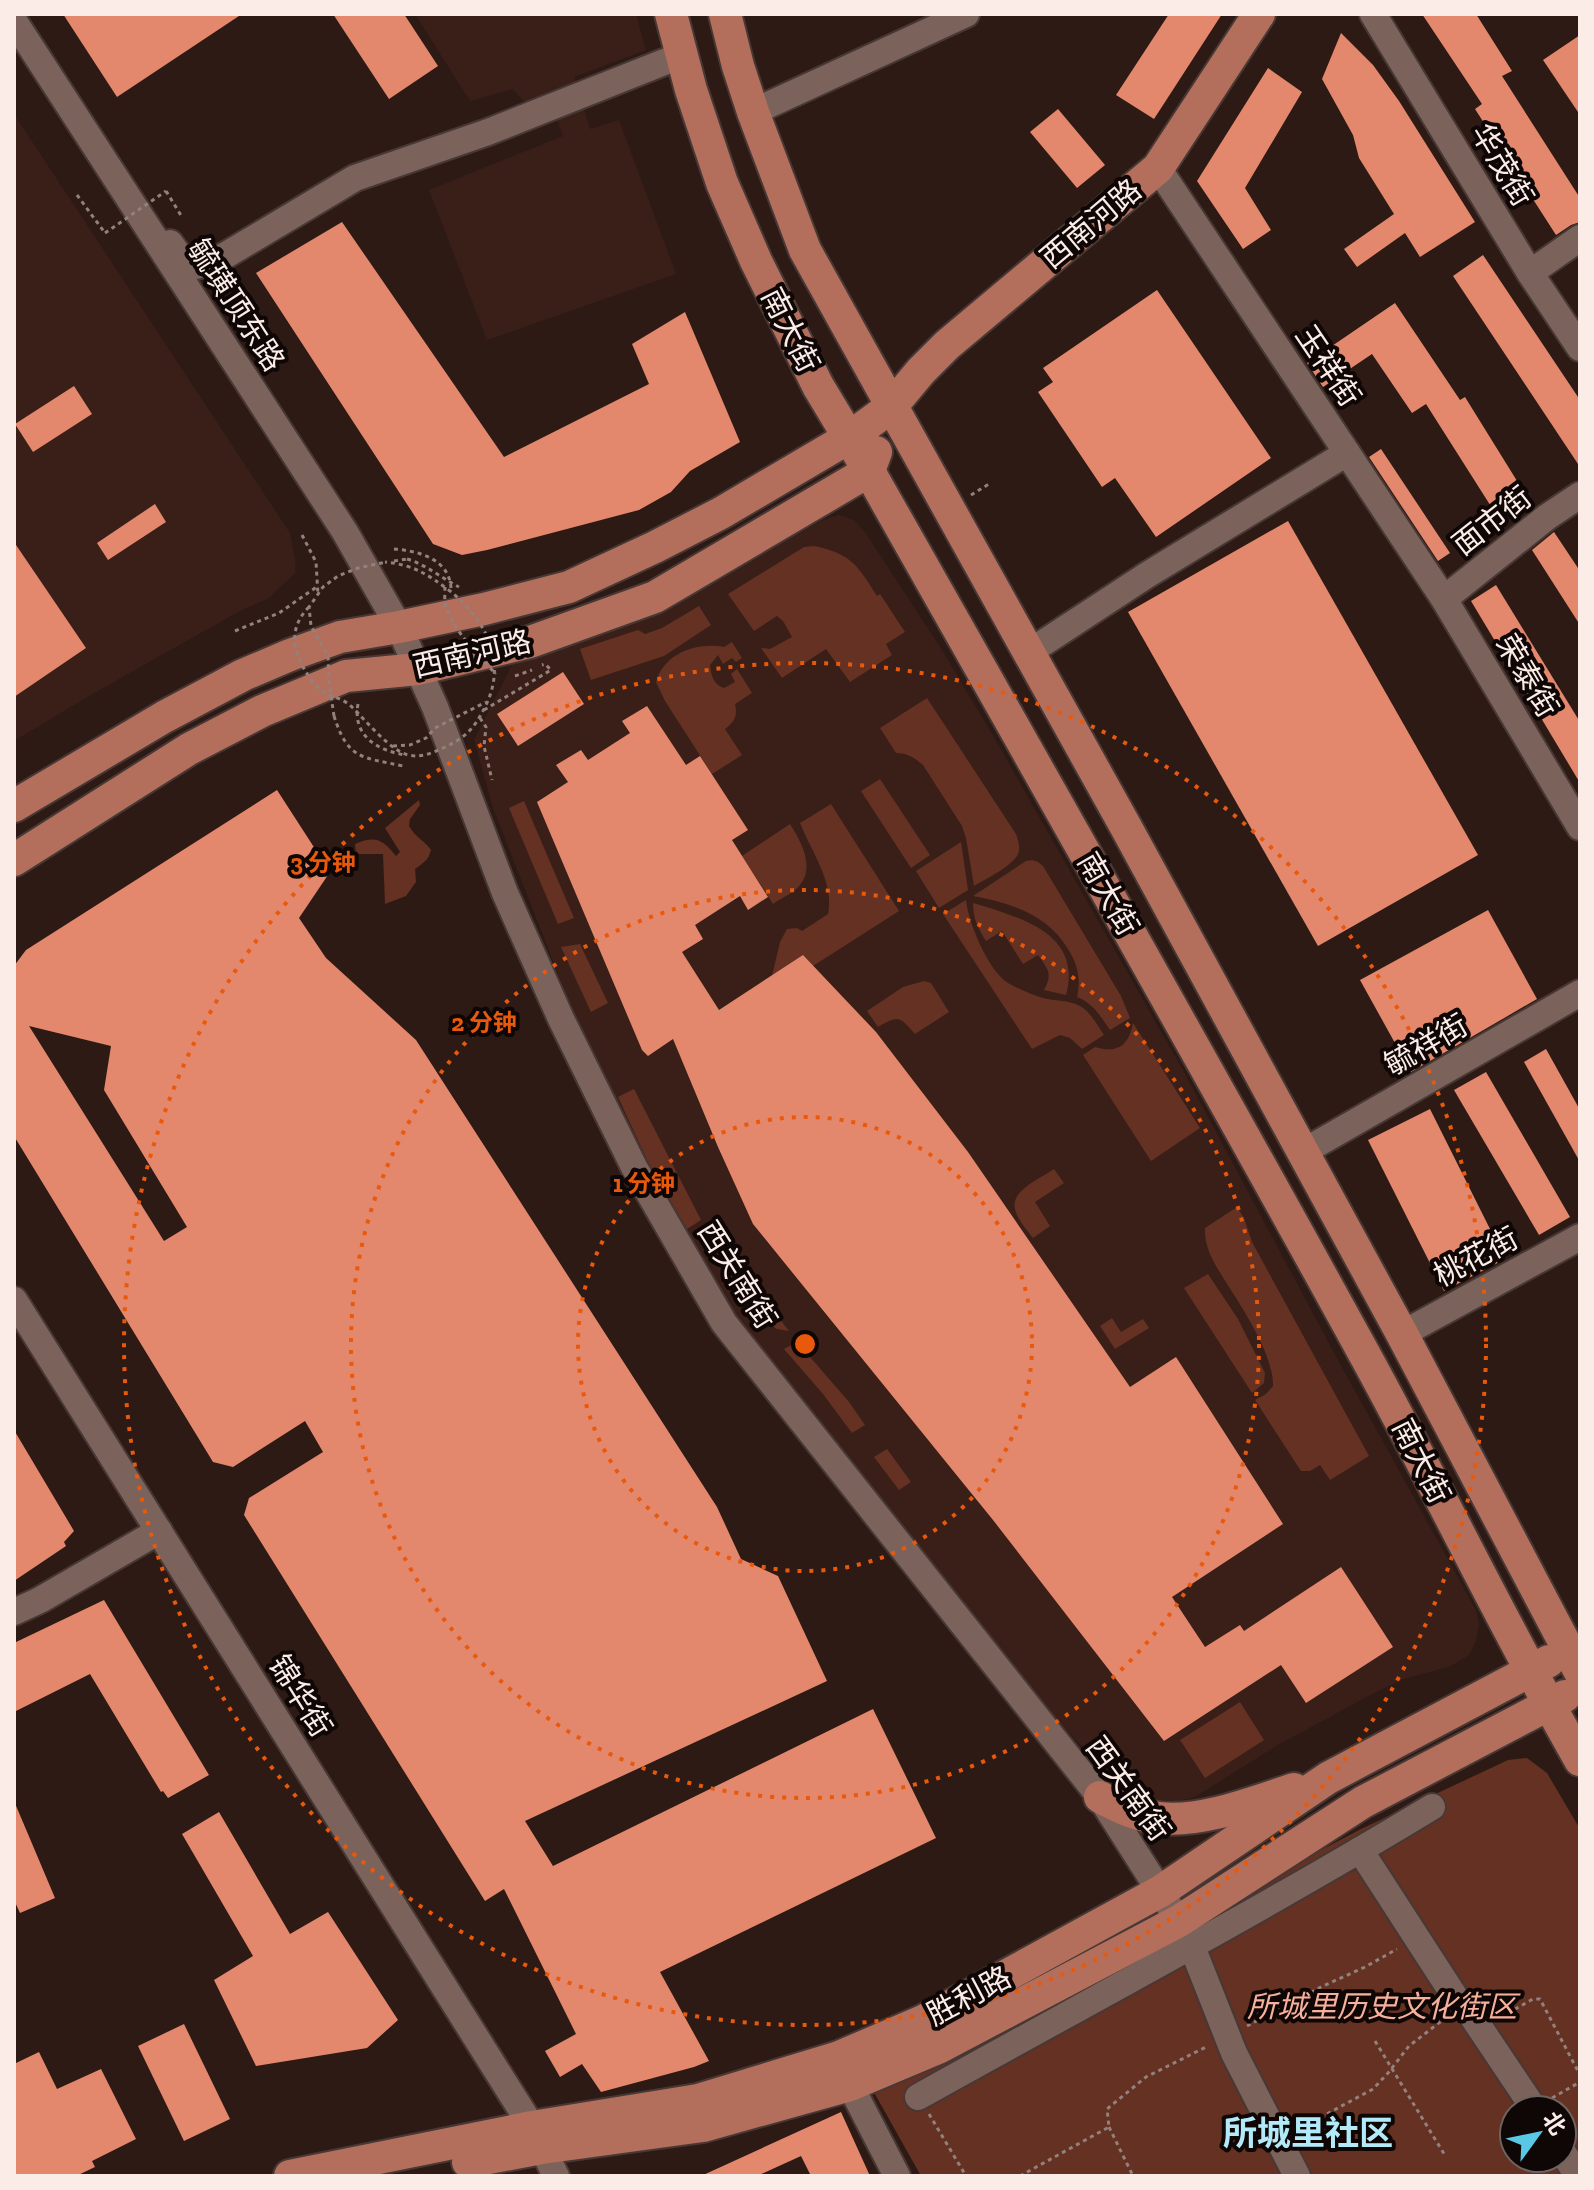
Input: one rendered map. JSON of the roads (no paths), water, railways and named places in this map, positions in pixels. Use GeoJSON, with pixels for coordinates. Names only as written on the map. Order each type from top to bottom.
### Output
{"type":"FeatureCollection","features":[{"type":"Feature","properties":{"kind":"main road","name":"南大街"},"geometry":{"type":"LineString","coordinates":[[671,14],[691,90],[722,183],[756,261],[818,386],[850,437],[1257,1157],[1384,1389],[1530,1671],[1580,1760]]}},
{"type":"Feature","properties":{"kind":"main road","name":"南大街"},"geometry":{"type":"LineString","coordinates":[[725,14],[753,112],[805,250],[1135,842],[1576,1656]]}},
{"type":"Feature","properties":{"kind":"main road","name":"西南河路"},"geometry":{"type":"LineString","coordinates":[[14,806],[243,675],[340,637],[484,609],[569,587],[721,513],[850,437],[891,407],[947,345],[1158,168],[1259,14]]}},
{"type":"Feature","properties":{"kind":"main road","name":"西南河路"},"geometry":{"type":"LineString","coordinates":[[14,860],[189,749],[262,711],[346,676],[418,669],[530,642],[655,597],[869,471],[891,407]]}},
{"type":"Feature","properties":{"kind":"main road","name":"胜利路"},"geometry":{"type":"LineString","coordinates":[[844,2071],[923,2021],[1161,1891],[1328,1778],[1530,1671],[1576,1656]]}},
{"type":"Feature","properties":{"kind":"main road","name":"胜利路"},"geometry":{"type":"LineString","coordinates":[[399,2176],[543,2150],[698,2100],[844,2071],[938,2048],[1185,1933],[1363,1802],[1580,1687]]}},
{"type":"Feature","properties":{"kind":"main road"},"geometry":{"type":"LineString","coordinates":[[1100,1797],[1141,1815],[1161,1819],[1188,1817],[1254,1802],[1328,1778]]}},
{"type":"Feature","properties":{"kind":"main road","name":"胜利路"},"geometry":{"type":"LineString","coordinates":[[290,2176],[543,2150]]}},
{"type":"Feature","properties":{"kind":"street"},"geometry":{"type":"LineString","coordinates":[[753,112],[966,14]]}},
{"type":"Feature","properties":{"kind":"street","name":"华茂街"},"geometry":{"type":"LineString","coordinates":[[1373,14],[1530,273],[1580,348]]}},
{"type":"Feature","properties":{"kind":"street","name":"毓璜顶东路"},"geometry":{"type":"LineString","coordinates":[[14,21],[345,532],[399,627]]}},
{"type":"Feature","properties":{"kind":"street"},"geometry":{"type":"LineString","coordinates":[[80,123],[98,135],[116,156],[179,256],[186,265],[196,266],[216,261],[355,178],[488,132],[682,55]]}},
{"type":"Feature","properties":{"kind":"street","name":"玉祥街"},"geometry":{"type":"LineString","coordinates":[[1158,168],[1444,599]]}},
{"type":"Feature","properties":{"kind":"street"},"geometry":{"type":"LineString","coordinates":[[1530,273],[1580,238]]}},
{"type":"Feature","properties":{"kind":"street"},"geometry":{"type":"LineString","coordinates":[[1028,653],[1147,575],[1347,453]]}},
{"type":"Feature","properties":{"kind":"street","name":"面市街"},"geometry":{"type":"LineString","coordinates":[[1444,599],[1547,517],[1580,495]]}},
{"type":"Feature","properties":{"kind":"street","name":"荣泰街"},"geometry":{"type":"LineString","coordinates":[[1444,599],[1579,821]]}},
{"type":"Feature","properties":{"kind":"street","name":"西关南街"},"geometry":{"type":"LineString","coordinates":[[399,627],[435,707],[505,893],[561,1019],[634,1167],[724,1323],[1100,1797],[1185,1933],[1234,2053],[1297,2176]]}},
{"type":"Feature","properties":{"kind":"street","name":"毓祥街"},"geometry":{"type":"LineString","coordinates":[[1303,1152],[1580,993]]}},
{"type":"Feature","properties":{"kind":"street","name":"桃花街"},"geometry":{"type":"LineString","coordinates":[[1402,1334],[1580,1237]]}},
{"type":"Feature","properties":{"kind":"street","name":"锦华街"},"geometry":{"type":"LineString","coordinates":[[14,1300],[543,2150]]}},
{"type":"Feature","properties":{"kind":"street"},"geometry":{"type":"LineString","coordinates":[[14,1612],[159,1531]]}},
{"type":"Feature","properties":{"kind":"street"},"geometry":{"type":"LineString","coordinates":[[918,2097],[1185,1933],[1360,1850],[1432,1807]]}},
{"type":"Feature","properties":{"kind":"street"},"geometry":{"type":"LineString","coordinates":[[1360,1850],[1457,2000],[1480,2028],[1524,2094]]}},
{"type":"Feature","properties":{"kind":"street"},"geometry":{"type":"LineString","coordinates":[[844,2071],[897,2176]]}},
{"type":"Feature","properties":{"kind":"district","name":"所城里社区"},"geometry":{"type":"Point","coordinates":[1308,2133]}},
{"type":"Feature","properties":{"kind":"park label","name":"所城里历史文化街区"},"geometry":{"type":"Point","coordinates":[1382,2007]}}]}
